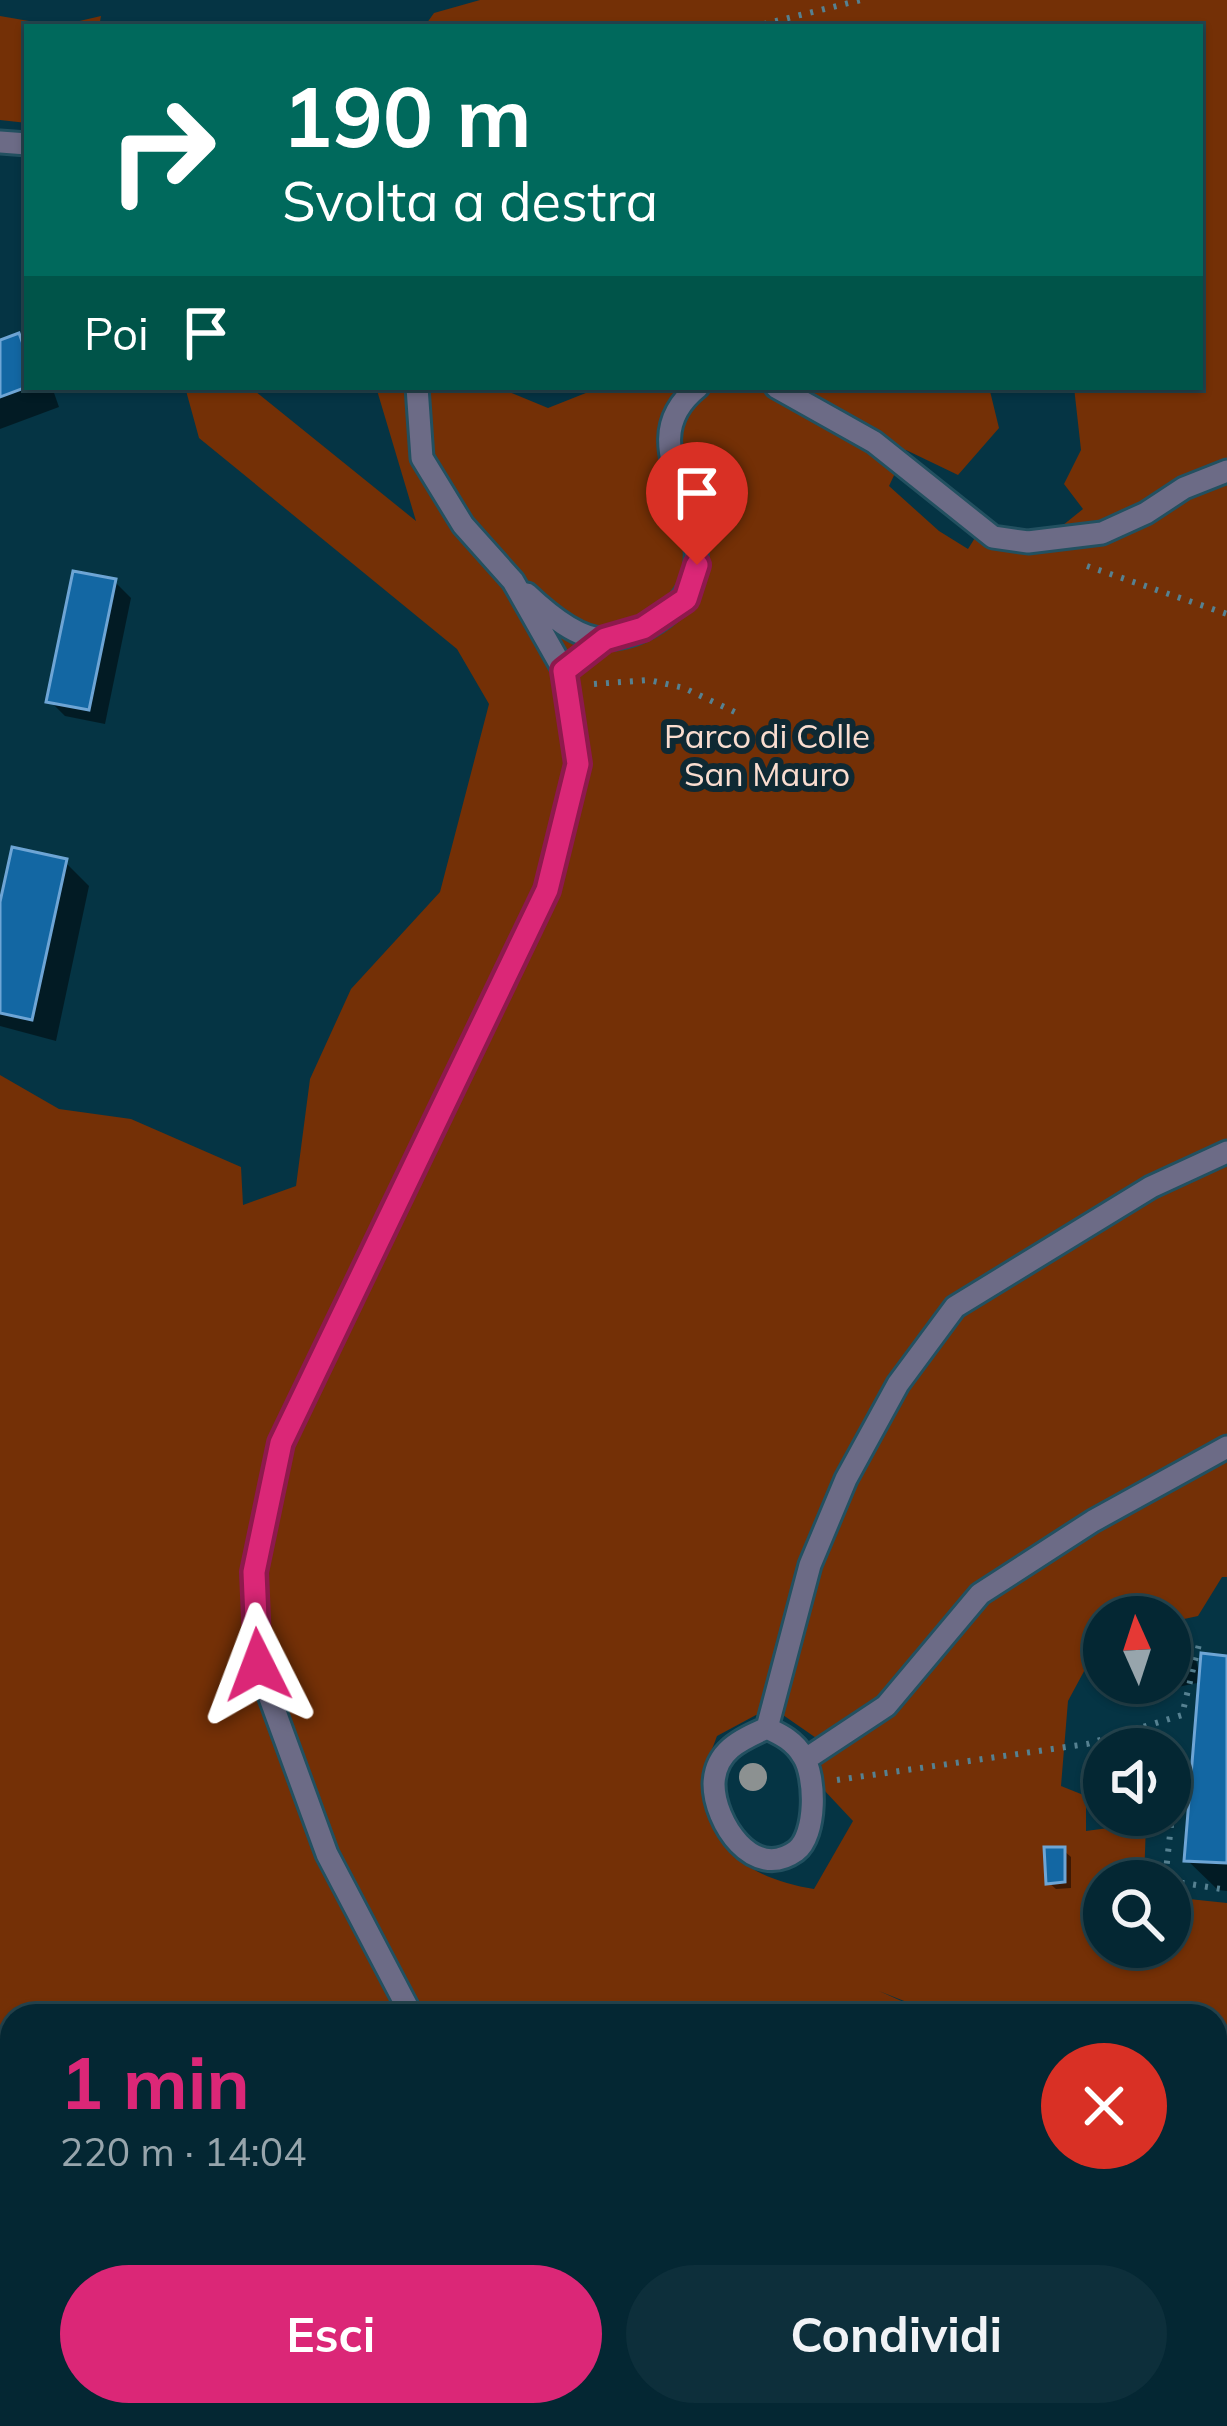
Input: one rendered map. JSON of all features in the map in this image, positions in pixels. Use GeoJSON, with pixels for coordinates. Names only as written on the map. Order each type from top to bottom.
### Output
{"type":"FeatureCollection","features":[{"type":"Feature","properties":{"kind":"lane"},"geometry":{"type":"LineString","coordinates":[[417,390],[422,458],[463,525],[544,610],[578,631],[605,639]]}},
{"type":"Feature","properties":{"kind":"lane"},"geometry":{"type":"LineString","coordinates":[[565,678],[605,639],[643,628],[686,599],[697,565],[691,517],[668,456],[674,415],[695,390]]}},
{"type":"Feature","properties":{"kind":"lane"},"geometry":{"type":"LineString","coordinates":[[781,390],[874,442],[993,537],[1028,542],[1102,533],[1146,513],[1184,488],[1227,471]]}},
{"type":"Feature","properties":{"kind":"lane"},"geometry":{"type":"LineString","coordinates":[[406,2004],[327,1854],[258,1665],[254,1572],[281,1443],[547,890],[578,764],[565,678],[513,581]]}},
{"type":"Feature","properties":{"kind":"lane"},"geometry":{"type":"LineString","coordinates":[[767,1728],[810,1565],[846,1479],[898,1384],[955,1307],[1151,1187],[1227,1151]]}},
{"type":"Feature","properties":{"kind":"lane"},"geometry":{"type":"LineString","coordinates":[[806,1759],[886,1706],[980,1594],[1093,1521],[1227,1447]]}},
{"type":"Feature","properties":{"kind":"lane"},"geometry":{"type":"LineString","coordinates":[[767,1728],[789,1738],[806,1759],[810,1834],[795,1852],[769,1859],[741,1847],[720,1820],[714,1782],[722,1756],[739,1740],[767,1728]]}},
{"type":"Feature","properties":{"kind":"path"},"geometry":{"type":"LineString","coordinates":[[764,24],[861,0]]}},
{"type":"Feature","properties":{"kind":"path"},"geometry":{"type":"LineString","coordinates":[[1028,542],[1136,586],[1227,614]]}},
{"type":"Feature","properties":{"kind":"path"},"geometry":{"type":"LineString","coordinates":[[565,678],[649,680],[684,688],[737,713]]}},
{"type":"Feature","properties":{"kind":"path"},"geometry":{"type":"LineString","coordinates":[[810,1783],[1087,1744],[1182,1715],[1200,1640]]}},
{"type":"Feature","properties":{"kind":"path"},"geometry":{"type":"LineString","coordinates":[[1170,1836],[1165,1880],[1227,1890]]}},
{"type":"Feature","properties":{"kind":"green space","name":"Parco di Colle San Mauro"},"geometry":{"type":"Polygon","coordinates":[[[480,0],[1227,0],[1227,1577],[1222,1577],[1198,1616],[1191,1618],[1191,1596],[1083,1596],[1083,1673],[1068,1701],[1061,1786],[1083,1795],[1083,1836],[1146,1836],[1145,1860],[1083,1860],[1083,1968],[1191,1968],[1191,1899],[1227,1903],[1227,2004],[912,2004],[879,1991],[908,2004],[0,2004],[0,1075],[59,1109],[131,1119],[241,1167],[243,1205],[296,1186],[310,1079],[351,989],[440,892],[489,704],[457,649],[199,438],[186,390],[254,390],[416,521],[377,390],[504,390],[548,408],[593,390],[990,390],[999,428],[958,475],[906,450],[889,486],[939,531],[968,549],[983,525],[1047,538],[1083,509],[1064,484],[1081,450],[1074,390],[1203,390],[1203,24],[426,24],[434,13],[480,0]],[[756,1715],[717,1736],[703,1791],[715,1832],[740,1860],[774,1879],[814,1889],[853,1821],[823,1789],[819,1740],[783,1715],[756,1715]]]}},
{"type":"Feature","properties":{"kind":"green space"},"geometry":{"type":"Polygon","coordinates":[[[0,16],[46,24],[24,24],[24,123],[0,120],[0,16]]]}},
{"type":"Feature","properties":{"kind":"green space"},"geometry":{"type":"Polygon","coordinates":[[[101,16],[100,24],[67,24],[101,16]]]}},
{"type":"Feature","properties":{"kind":"building"},"geometry":{"type":"Polygon","coordinates":[[[19,333],[24,347],[24,388],[0,397],[0,340],[19,333]]]}},
{"type":"Feature","properties":{"kind":"building"},"geometry":{"type":"Polygon","coordinates":[[[73,571],[116,579],[89,710],[46,702],[73,571]]]}},
{"type":"Feature","properties":{"kind":"building"},"geometry":{"type":"Polygon","coordinates":[[[12,847],[67,859],[32,1020],[0,1013],[0,902],[12,847]]]}},
{"type":"Feature","properties":{"kind":"building"},"geometry":{"type":"Polygon","coordinates":[[[1201,1653],[1227,1656],[1227,1863],[1184,1860],[1186,1836],[1191,1836],[1201,1653]]]}},
{"type":"Feature","properties":{"kind":"building"},"geometry":{"type":"Polygon","coordinates":[[[1044,1847],[1065,1847],[1065,1882],[1046,1884],[1044,1847]]]}},
{"type":"Feature","properties":{"kind":"route"},"geometry":{"type":"LineString","coordinates":[[258,1665],[254,1572],[281,1443],[547,890],[578,764],[564,671],[605,639],[643,628],[686,599],[697,565]]}}]}
